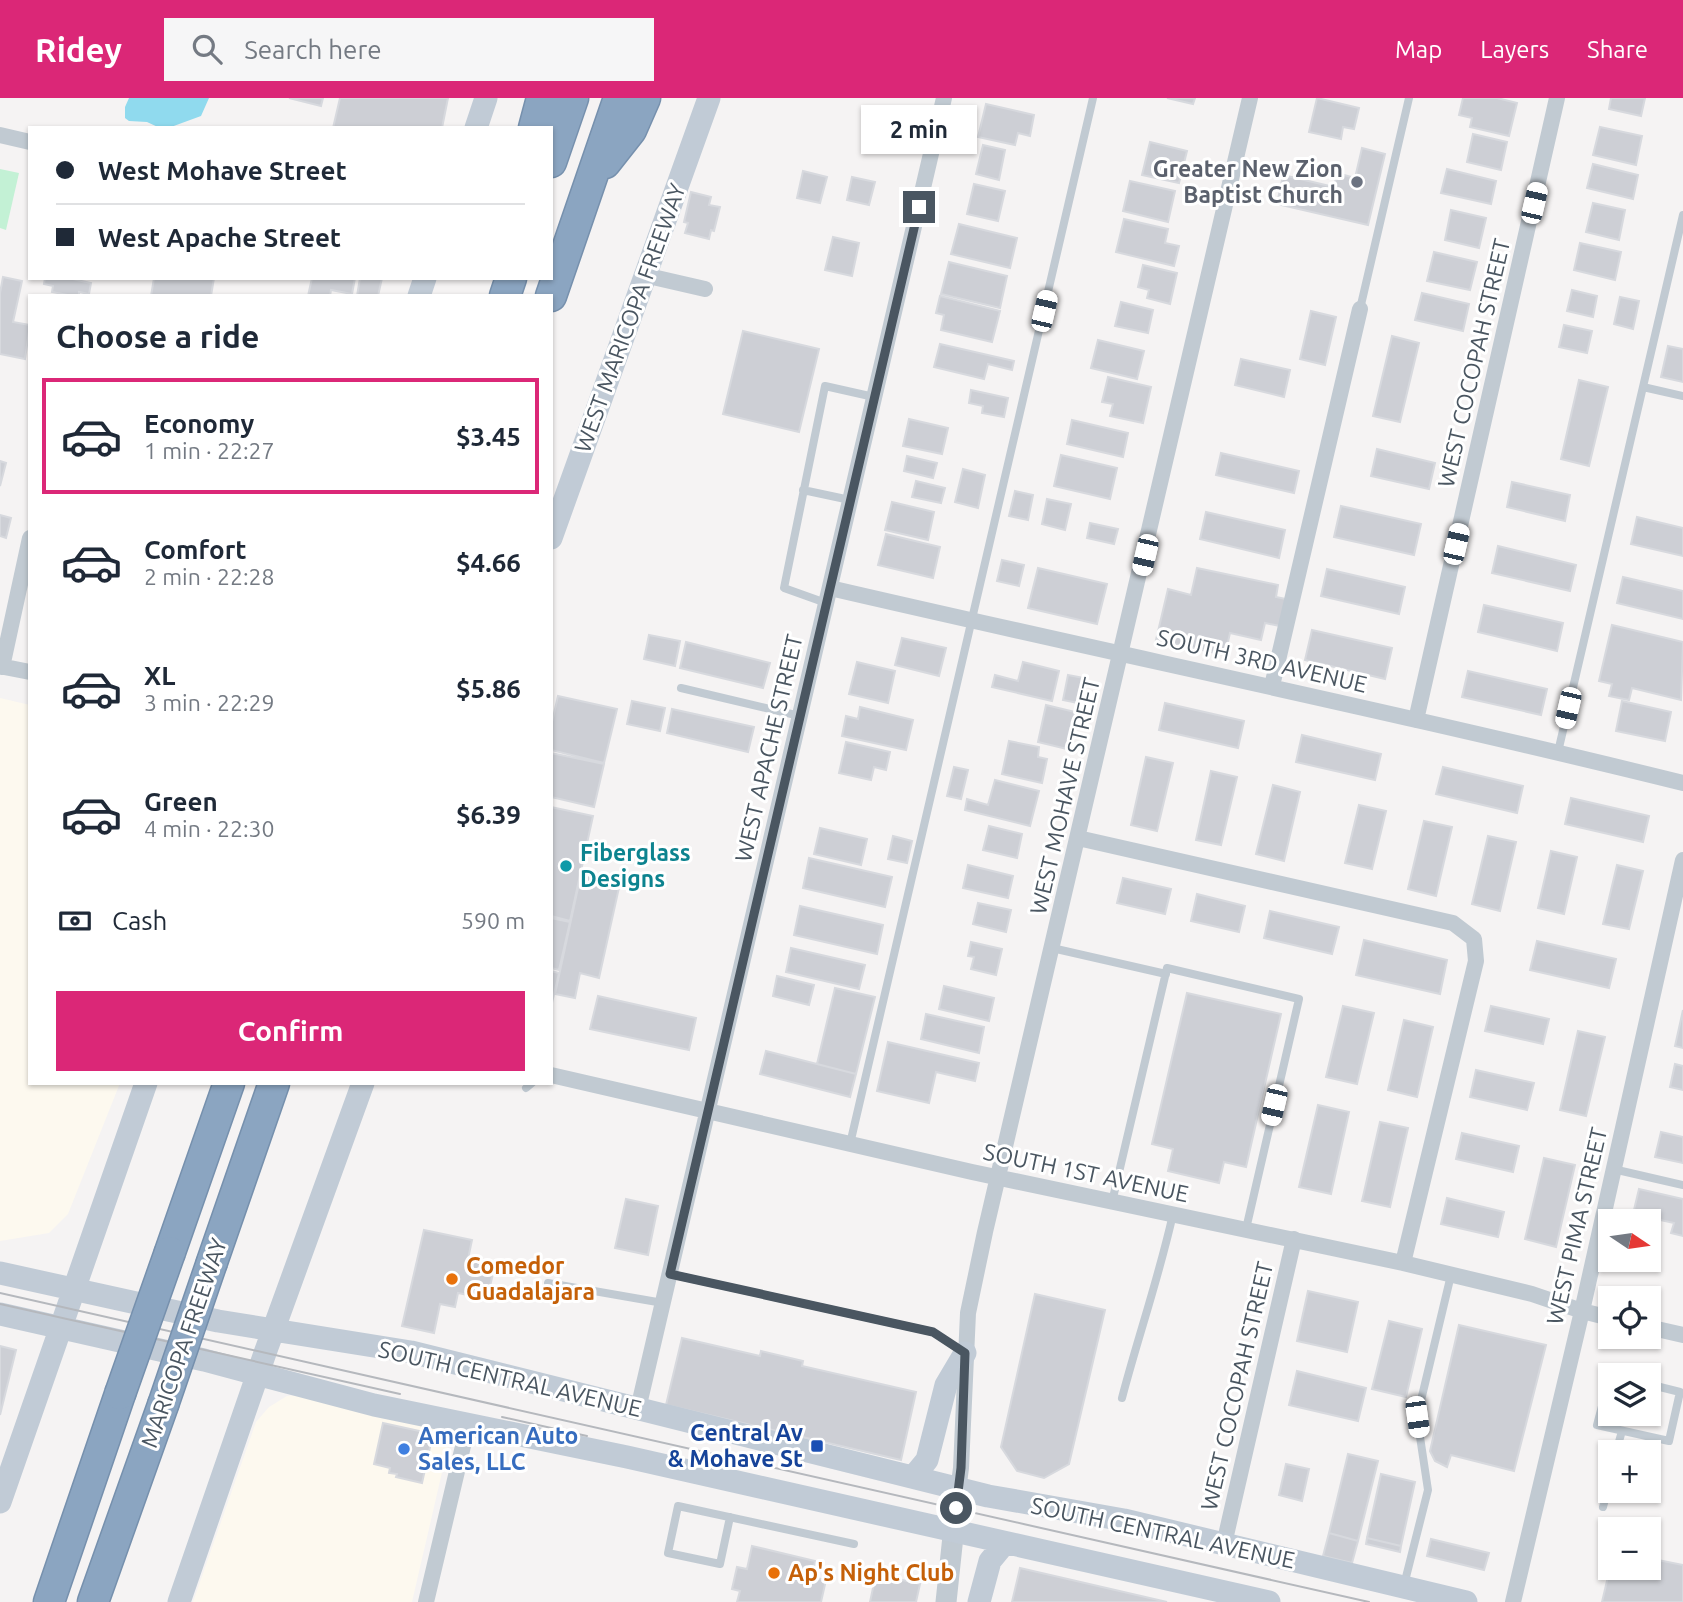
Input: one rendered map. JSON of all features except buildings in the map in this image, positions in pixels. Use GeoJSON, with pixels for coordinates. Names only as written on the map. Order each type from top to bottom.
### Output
{"type":"FeatureCollection","features":[{"type":"Feature","properties":{"kind":"highway"},"geometry":{"type":"LineString","coordinates":[[535,126],[542,98]]}},
{"type":"Feature","properties":{"kind":"highway"},"geometry":{"type":"LineString","coordinates":[[553,156],[573,98]]}},
{"type":"Feature","properties":{"kind":"highway"},"geometry":{"type":"LineString","coordinates":[[552,294],[619,98]]}},
{"type":"Feature","properties":{"kind":"highway"},"geometry":{"type":"LineString","coordinates":[[592,180],[631,130],[645,98]]}},
{"type":"Feature","properties":{"kind":"highway","name":"MARICOPA FREEWAY"},"geometry":{"type":"LineString","coordinates":[[49,1602],[228,1085]]}},
{"type":"Feature","properties":{"kind":"highway","name":"MARICOPA FREEWAY"},"geometry":{"type":"LineString","coordinates":[[93,1602],[273,1085]]}},
{"type":"Feature","properties":{"kind":"main road"},"geometry":{"type":"LineString","coordinates":[[477,126],[486,98]]}},
{"type":"Feature","properties":{"kind":"main road","name":"WEST MARICOPA FREEWAY"},"geometry":{"type":"LineString","coordinates":[[553,532],[709,98]]}},
{"type":"Feature","properties":{"kind":"main road"},"geometry":{"type":"LineString","coordinates":[[0,1502],[145,1085]]}},
{"type":"Feature","properties":{"kind":"main road"},"geometry":{"type":"LineString","coordinates":[[179,1602],[261,1363],[362,1085]]}},
{"type":"Feature","properties":{"kind":"main road","name":"SOUTH CENTRAL AVENUE"},"geometry":{"type":"LineString","coordinates":[[0,1273],[68,1310],[261,1363],[374,1405],[627,1457],[1269,1602]]}},
{"type":"Feature","properties":{"kind":"main road","name":"SOUTH CENTRAL AVENUE"},"geometry":{"type":"LineString","coordinates":[[0,1314],[68,1310],[273,1331],[411,1352],[914,1477],[957,1498],[988,1496],[1124,1520],[1466,1602]]}},
{"type":"Feature","properties":{"kind":"main road"},"geometry":{"type":"LineString","coordinates":[[914,1477],[927,1460],[947,1385],[965,1353]]}},
{"type":"Feature","properties":{"kind":"main road"},"geometry":{"type":"LineString","coordinates":[[979,1602],[990,1561],[1004,1544]]}},
{"type":"Feature","properties":{"kind":"street","name":"WEST APACHE STREET"},"geometry":{"type":"LineString","coordinates":[[638,1409],[944,98]]}},
{"type":"Feature","properties":{"kind":"street","name":"WEST MOHAVE STREET"},"geometry":{"type":"LineString","coordinates":[[957,1498],[962,1457],[968,1313],[1250,98]]}},
{"type":"Feature","properties":{"kind":"street","name":"WEST COCOPAH STREET"},"geometry":{"type":"LineString","coordinates":[[1416,720],[1558,98]]}},
{"type":"Feature","properties":{"kind":"street"},"geometry":{"type":"LineString","coordinates":[[0,135],[28,142]]}},
{"type":"Feature","properties":{"kind":"street"},"geometry":{"type":"LineString","coordinates":[[644,275],[705,289]]}},
{"type":"Feature","properties":{"kind":"street"},"geometry":{"type":"LineString","coordinates":[[1272,686],[1360,309]]}},
{"type":"Feature","properties":{"kind":"street"},"geometry":{"type":"LineString","coordinates":[[28,547],[1,666],[28,673]]}},
{"type":"Feature","properties":{"kind":"street","name":"SOUTH 3RD AVENUE"},"geometry":{"type":"LineString","coordinates":[[828,596],[972,619],[1272,686],[1683,783]]}},
{"type":"Feature","properties":{"kind":"street"},"geometry":{"type":"LineString","coordinates":[[1078,838],[1453,923],[1474,939],[1476,961],[1403,1263]]}},
{"type":"Feature","properties":{"kind":"street","name":"WEST PIMA STREET"},"geometry":{"type":"LineString","coordinates":[[1513,1602],[1582,1311],[1683,860]]}},
{"type":"Feature","properties":{"kind":"street","name":"SOUTH 1ST AVENUE"},"geometry":{"type":"LineString","coordinates":[[553,1075],[998,1178],[1403,1263],[1532,1294],[1598,1315]]}},
{"type":"Feature","properties":{"kind":"street","name":"WEST COCOPAH STREET"},"geometry":{"type":"LineString","coordinates":[[1224,1544],[1294,1239]]}},
{"type":"Feature","properties":{"kind":"street"},"geometry":{"type":"LineString","coordinates":[[1661,1329],[1683,1335]]}},
{"type":"Feature","properties":{"kind":"street"},"geometry":{"type":"LineString","coordinates":[[426,1602],[468,1424]]}},
{"type":"Feature","properties":{"kind":"street"},"geometry":{"type":"LineString","coordinates":[[946,1602],[957,1498]]}},
{"type":"Feature","properties":{"kind":"lane"},"geometry":{"type":"LineString","coordinates":[[850,1144],[1094,98]]}},
{"type":"Feature","properties":{"kind":"lane"},"geometry":{"type":"LineString","coordinates":[[1360,309],[1409,98]]}},
{"type":"Feature","properties":{"kind":"lane"},"geometry":{"type":"LineString","coordinates":[[1558,752],[1683,215]]}},
{"type":"Feature","properties":{"kind":"lane"},"geometry":{"type":"LineString","coordinates":[[828,596],[783,588],[825,386],[874,397]]}},
{"type":"Feature","properties":{"kind":"lane"},"geometry":{"type":"LineString","coordinates":[[1643,387],[1683,396]]}},
{"type":"Feature","properties":{"kind":"lane"},"geometry":{"type":"LineString","coordinates":[[803,490],[850,500]]}},
{"type":"Feature","properties":{"kind":"lane"},"geometry":{"type":"LineString","coordinates":[[681,688],[800,716]]}},
{"type":"Feature","properties":{"kind":"lane"},"geometry":{"type":"LineString","coordinates":[[1052,948],[1166,974]]}},
{"type":"Feature","properties":{"kind":"lane"},"geometry":{"type":"LineString","coordinates":[[1112,1202],[1167,968],[1299,999],[1245,1229]]}},
{"type":"Feature","properties":{"kind":"lane"},"geometry":{"type":"LineString","coordinates":[[1613,1169],[1683,1185]]}},
{"type":"Feature","properties":{"kind":"lane"},"geometry":{"type":"LineString","coordinates":[[1122,1398],[1141,1326],[1159,1276],[1173,1214]]}},
{"type":"Feature","properties":{"kind":"lane"},"geometry":{"type":"LineString","coordinates":[[670,1274],[933,1332],[965,1353]]}},
{"type":"Feature","properties":{"kind":"lane"},"geometry":{"type":"LineString","coordinates":[[1403,1587],[1428,1490],[1417,1417],[1451,1275]]}},
{"type":"Feature","properties":{"kind":"lane"},"geometry":{"type":"LineString","coordinates":[[548,1283],[663,1303]]}},
{"type":"Feature","properties":{"kind":"lane"},"geometry":{"type":"LineString","coordinates":[[1604,1426],[1669,1441],[1680,1392],[1661,1387]]}},
{"type":"Feature","properties":{"kind":"lane"},"geometry":{"type":"LineString","coordinates":[[1619,1440],[1622,1431]]}},
{"type":"Feature","properties":{"kind":"lane"},"geometry":{"type":"LineString","coordinates":[[1603,1507],[1604,1503]]}},
{"type":"Feature","properties":{"kind":"lane"},"geometry":{"type":"LineString","coordinates":[[730,1517],[720,1564],[668,1553],[678,1506],[730,1517],[853,1544]]}},
{"type":"Feature","properties":{"kind":"shaded area"},"geometry":{"type":"Polygon","coordinates":[[[0,698],[28,705],[28,1085],[119,1085],[68,1214],[49,1233],[0,1241],[0,698]]]}},
{"type":"Feature","properties":{"kind":"shaded area"},"geometry":{"type":"Polygon","coordinates":[[[314,1393],[453,1425],[412,1602],[193,1602],[256,1422],[269,1407],[287,1396],[314,1393]]]}},
{"type":"Feature","properties":{"kind":"green space"},"geometry":{"type":"Polygon","coordinates":[[[0,169],[19,173],[6,230],[0,228],[0,169]]]}},
{"type":"Feature","properties":{"kind":"water"},"geometry":{"type":"Polygon","coordinates":[[[129,98],[209,98],[201,116],[174,126],[129,121],[125,118],[125,107],[129,98]]]}},
{"type":"Feature","properties":{"kind":"tram line"},"geometry":{"type":"LineString","coordinates":[[0,1293],[1369,1602]]}},
{"type":"Feature","properties":{"kind":"tram line"},"geometry":{"type":"LineString","coordinates":[[0,1304],[400,1394]]}},
{"type":"Feature","properties":{"kind":"tram line"},"geometry":{"type":"LineString","coordinates":[[502,1417],[587,1436]]}},
{"type":"Feature","properties":{"kind":"place","name":"Greater New Zion Baptist Church"},"geometry":{"type":"Point","coordinates":[1357,182]}},
{"type":"Feature","properties":{"kind":"place","name":"Fiberglass Designs"},"geometry":{"type":"Point","coordinates":[566,866]}},
{"type":"Feature","properties":{"kind":"place","name":"Comedor Guadalajara"},"geometry":{"type":"Point","coordinates":[452,1279]}},
{"type":"Feature","properties":{"kind":"place","name":"Central Av & Mohave St"},"geometry":{"type":"Point","coordinates":[817,1446]}},
{"type":"Feature","properties":{"kind":"place","name":"American Auto Sales, LLC"},"geometry":{"type":"Point","coordinates":[404,1449]}},
{"type":"Feature","properties":{"kind":"place","name":"Ap's Night Club"},"geometry":{"type":"Point","coordinates":[774,1573]}},
{"type":"Feature","properties":{"kind":"route"},"geometry":{"type":"LineString","coordinates":[[919,207],[670,1274],[933,1332],[965,1353],[961,1468],[956,1508]]}}]}
